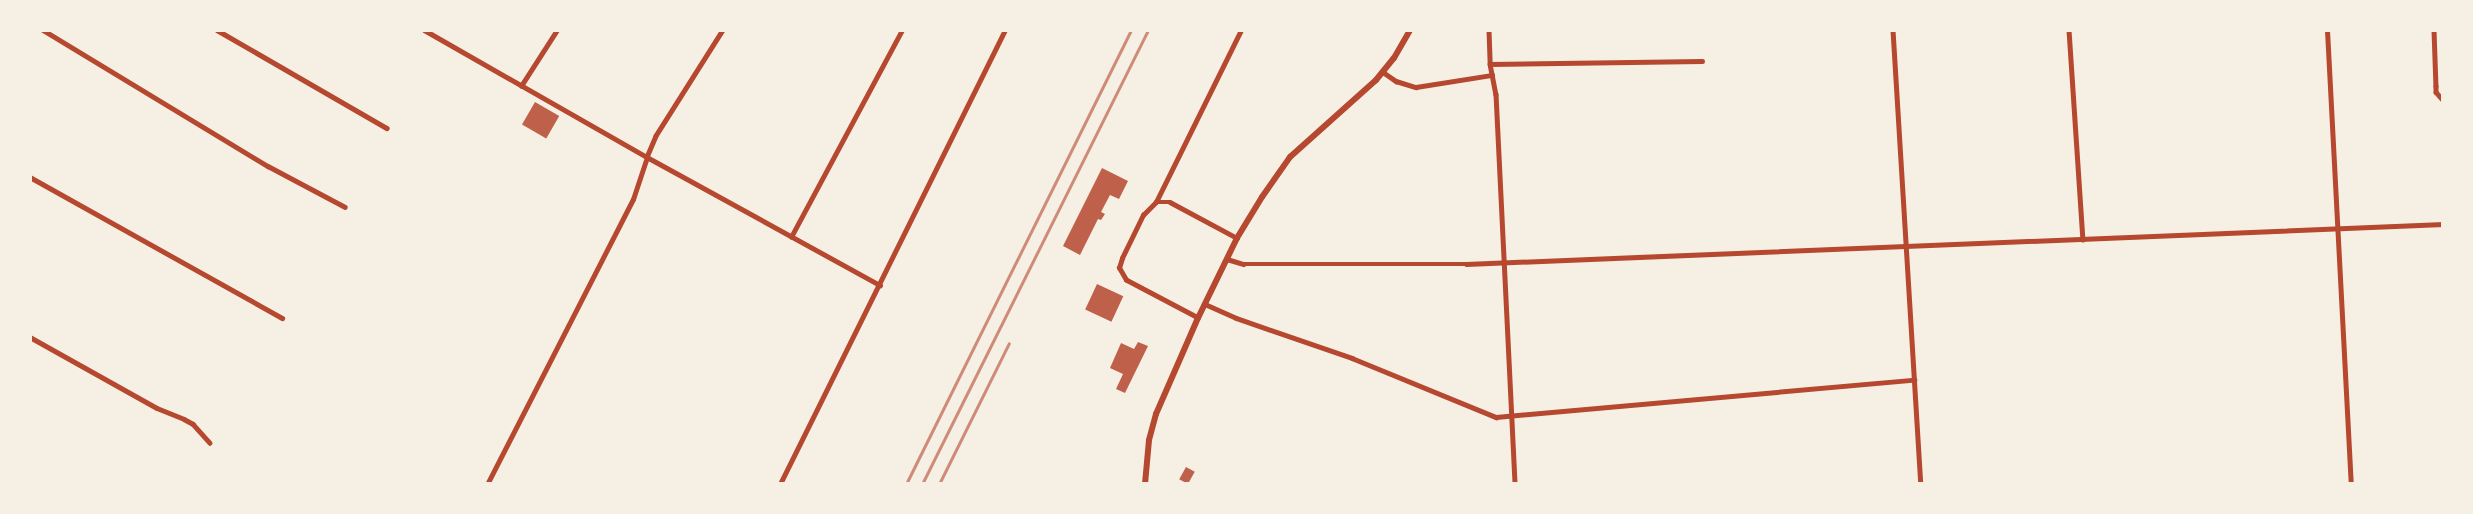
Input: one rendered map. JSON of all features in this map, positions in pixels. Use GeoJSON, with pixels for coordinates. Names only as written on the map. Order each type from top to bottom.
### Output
{"type":"FeatureCollection","features":[{"type":"Feature","properties":{"kind":"main road"},"geometry":{"type":"LineString","coordinates":[[1146,484],[1146,466],[1156,414],[1198,318],[1238,238],[1262,197],[1290,157],[1383,72],[1410,30]]}},
{"type":"Feature","properties":{"kind":"street"},"geometry":{"type":"LineString","coordinates":[[42,30],[268,165],[345,207]]}},
{"type":"Feature","properties":{"kind":"street"},"geometry":{"type":"LineString","coordinates":[[218,30],[387,128]]}},
{"type":"Feature","properties":{"kind":"street"},"geometry":{"type":"LineString","coordinates":[[424,30],[647,157],[880,285]]}},
{"type":"Feature","properties":{"kind":"street"},"geometry":{"type":"LineString","coordinates":[[521,86],[557,30]]}},
{"type":"Feature","properties":{"kind":"street"},"geometry":{"type":"LineString","coordinates":[[487,484],[633,199],[656,136],[723,30]]}},
{"type":"Feature","properties":{"kind":"street"},"geometry":{"type":"LineString","coordinates":[[791,237],[902,30]]}},
{"type":"Feature","properties":{"kind":"street"},"geometry":{"type":"LineString","coordinates":[[780,484],[1005,30]]}},
{"type":"Feature","properties":{"kind":"street"},"geometry":{"type":"LineString","coordinates":[[1198,318],[1126,280],[1119,268],[1143,215],[1156,202],[1241,30]]}},
{"type":"Feature","properties":{"kind":"street"},"geometry":{"type":"LineString","coordinates":[[1489,30],[1490,64],[1496,94],[1515,484]]}},
{"type":"Feature","properties":{"kind":"street"},"geometry":{"type":"LineString","coordinates":[[1893,30],[1921,484]]}},
{"type":"Feature","properties":{"kind":"street"},"geometry":{"type":"LineString","coordinates":[[2069,30],[2083,240]]}},
{"type":"Feature","properties":{"kind":"street"},"geometry":{"type":"LineString","coordinates":[[2327,30],[2351,484]]}},
{"type":"Feature","properties":{"kind":"street"},"geometry":{"type":"LineString","coordinates":[[2434,30],[2436,92],[2443,100]]}},
{"type":"Feature","properties":{"kind":"street"},"geometry":{"type":"LineString","coordinates":[[1490,64],[1702,61]]}},
{"type":"Feature","properties":{"kind":"street"},"geometry":{"type":"LineString","coordinates":[[1383,72],[1396,81],[1416,87],[1492,75]]}},
{"type":"Feature","properties":{"kind":"street"},"geometry":{"type":"LineString","coordinates":[[30,177],[282,318]]}},
{"type":"Feature","properties":{"kind":"street"},"geometry":{"type":"LineString","coordinates":[[1156,202],[1170,202],[1238,238]]}},
{"type":"Feature","properties":{"kind":"street"},"geometry":{"type":"LineString","coordinates":[[1227,259],[1251,264],[1503,263],[2443,224]]}},
{"type":"Feature","properties":{"kind":"street"},"geometry":{"type":"LineString","coordinates":[[1205,304],[1236,318],[1377,368],[1489,416],[1511,417],[1914,380]]}},
{"type":"Feature","properties":{"kind":"street"},"geometry":{"type":"LineString","coordinates":[[30,337],[156,408],[193,424],[210,443]]}},
{"type":"Feature","properties":{"kind":"building"},"geometry":{"type":"Polygon","coordinates":[[[535,102],[559,116],[546,139],[522,125],[535,102]]]}},
{"type":"Feature","properties":{"kind":"building"},"geometry":{"type":"Polygon","coordinates":[[[1102,168],[1128,181],[1119,199],[1110,195],[1101,212],[1105,214],[1101,220],[1098,219],[1080,255],[1063,246],[1102,168]]]}},
{"type":"Feature","properties":{"kind":"building"},"geometry":{"type":"Polygon","coordinates":[[[1097,284],[1123,296],[1111,322],[1085,309],[1097,284]]]}},
{"type":"Feature","properties":{"kind":"building"},"geometry":{"type":"Polygon","coordinates":[[[1138,342],[1148,346],[1125,393],[1116,389],[1123,374],[1110,368],[1121,343],[1134,349],[1138,342]]]}},
{"type":"Feature","properties":{"kind":"building"},"geometry":{"type":"Polygon","coordinates":[[[1186,467],[1195,472],[1188,484],[1179,479],[1186,467]]]}},
{"type":"Feature","properties":{"kind":"railway"},"geometry":{"type":"LineString","coordinates":[[906,484],[1131,30]]}},
{"type":"Feature","properties":{"kind":"railway"},"geometry":{"type":"LineString","coordinates":[[922,484],[1148,30]]}},
{"type":"Feature","properties":{"kind":"railway"},"geometry":{"type":"LineString","coordinates":[[939,484],[1009,343]]}}]}
